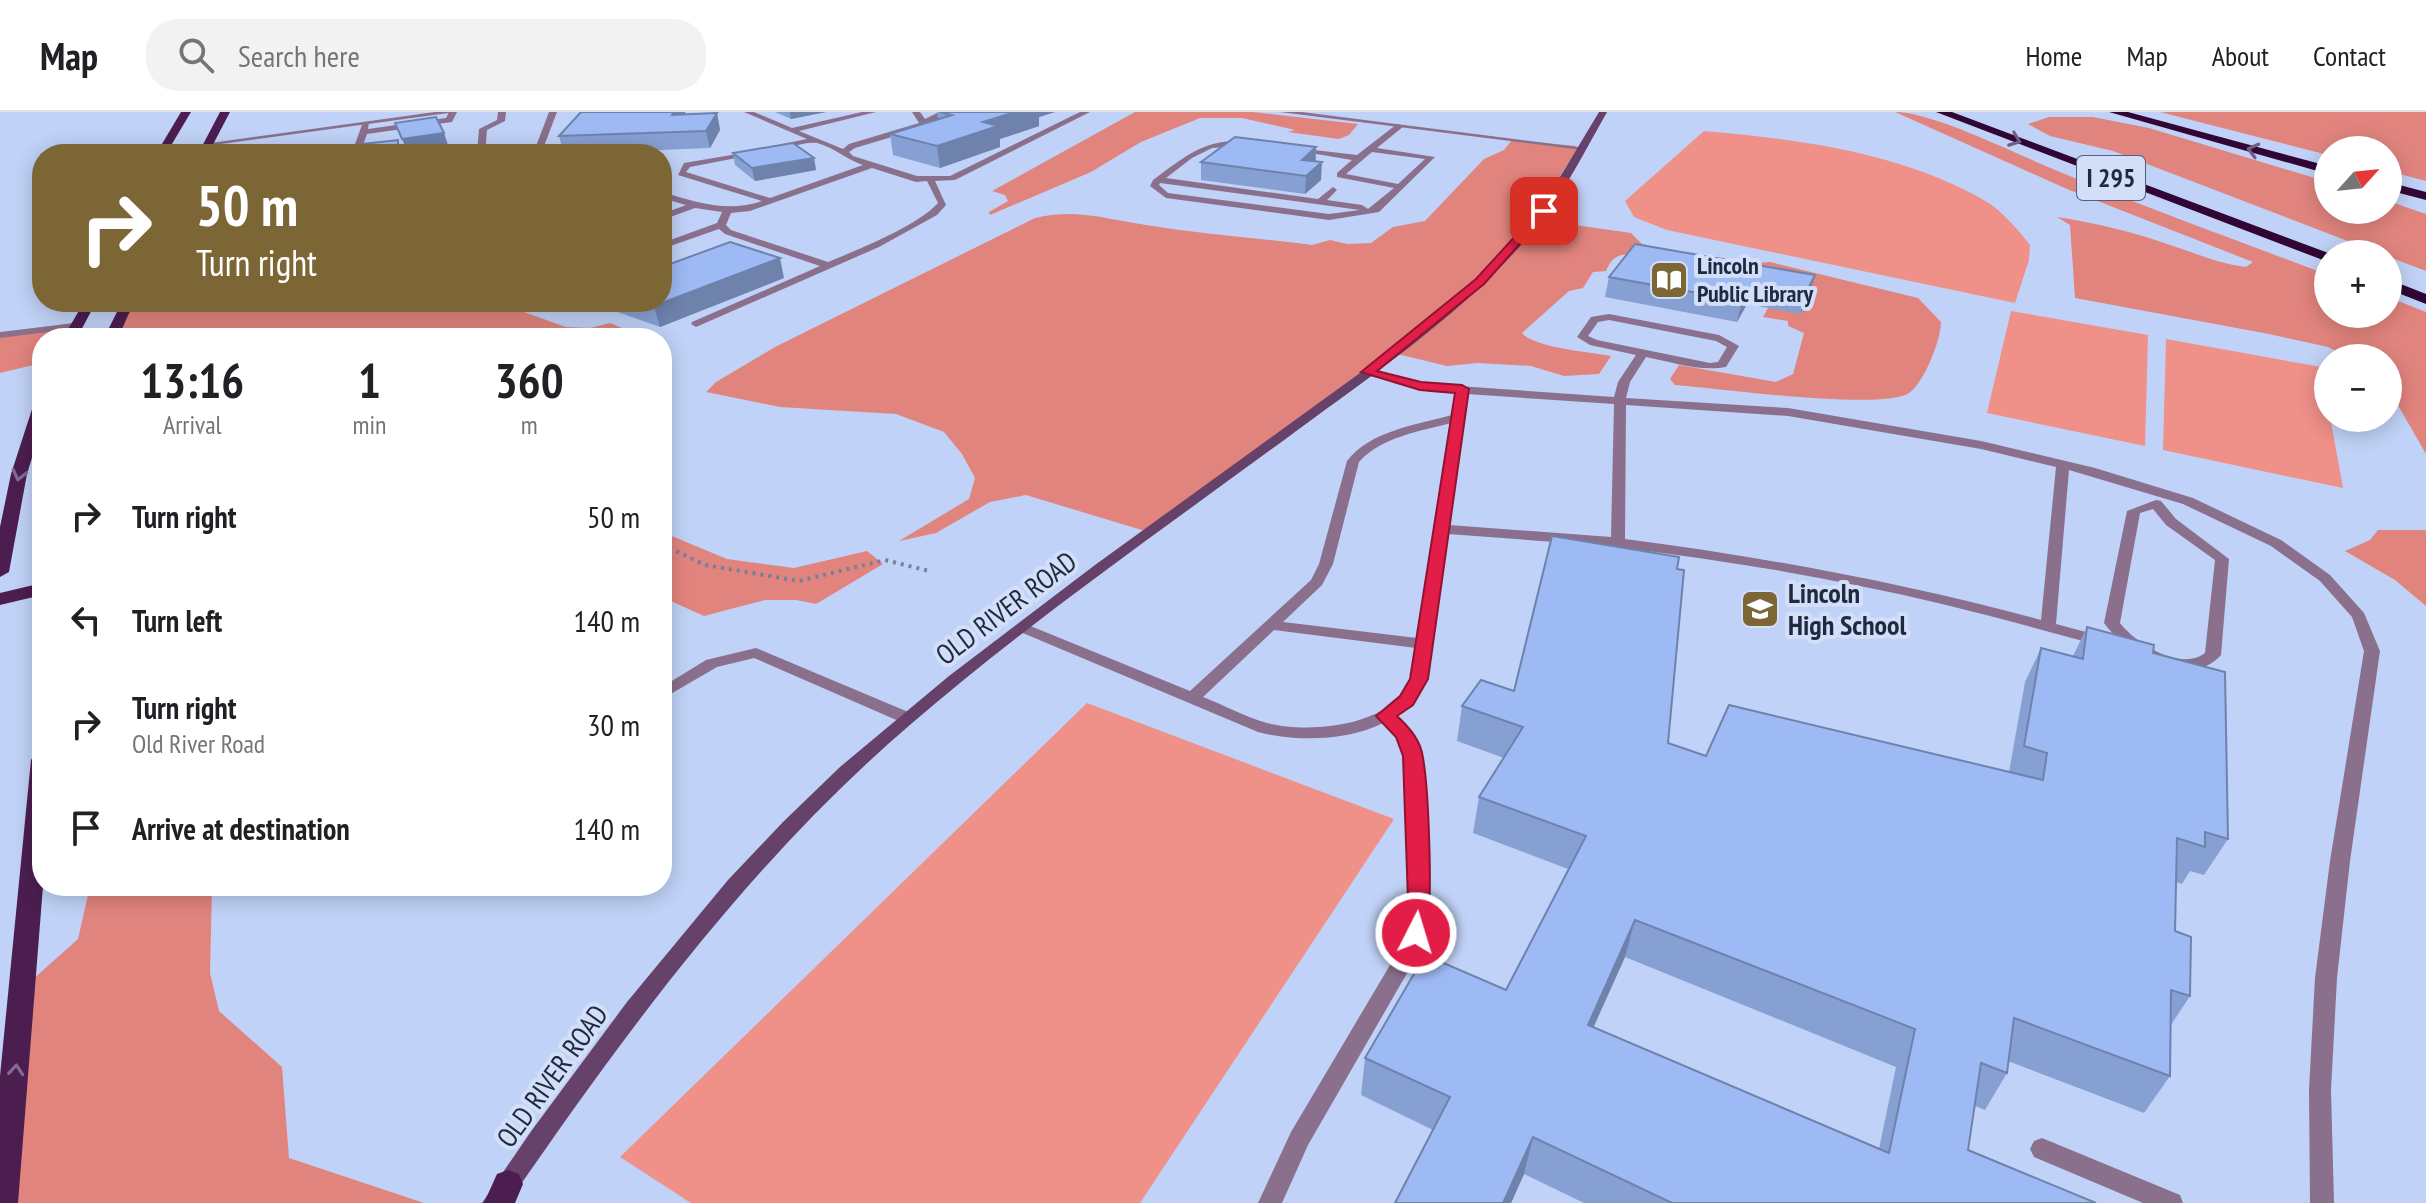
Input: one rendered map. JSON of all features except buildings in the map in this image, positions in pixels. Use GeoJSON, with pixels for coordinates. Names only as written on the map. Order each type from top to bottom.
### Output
{"type":"FeatureCollection","features":[{"type":"Feature","properties":{"kind":"highway","name":"I 295"},"geometry":{"type":"LineString","coordinates":[[1942,112],[2314,254]]}},
{"type":"Feature","properties":{"kind":"highway","name":"I 295"},"geometry":{"type":"LineString","coordinates":[[2115,112],[2314,166]]}},
{"type":"Feature","properties":{"kind":"highway"},"geometry":{"type":"LineString","coordinates":[[2402,190],[2426,196]]}},
{"type":"Feature","properties":{"kind":"highway"},"geometry":{"type":"LineString","coordinates":[[2402,286],[2426,292]]}},
{"type":"Feature","properties":{"kind":"highway"},"geometry":{"type":"LineString","coordinates":[[2402,288],[2426,299]]}},
{"type":"Feature","properties":{"kind":"main road"},"geometry":{"type":"LineString","coordinates":[[167,144],[186,112]]}},
{"type":"Feature","properties":{"kind":"main road"},"geometry":{"type":"LineString","coordinates":[[209,144],[225,112]]}},
{"type":"Feature","properties":{"kind":"main road","name":"OLD RIVER ROAD"},"geometry":{"type":"LineString","coordinates":[[500,1197],[622,1023],[715,905],[818,796],[907,718],[1023,628],[1367,372],[1463,296],[1511,251],[1544,211],[1603,112]]}},
{"type":"Feature","properties":{"kind":"main road"},"geometry":{"type":"LineString","coordinates":[[0,572],[19,474],[32,432]]}},
{"type":"Feature","properties":{"kind":"main road"},"geometry":{"type":"LineString","coordinates":[[0,599],[32,591]]}},
{"type":"Feature","properties":{"kind":"main road"},"geometry":{"type":"LineString","coordinates":[[3,1203],[32,874]]}},
{"type":"Feature","properties":{"kind":"street"},"geometry":{"type":"LineString","coordinates":[[244,144],[453,112]]}},
{"type":"Feature","properties":{"kind":"street"},"geometry":{"type":"LineString","coordinates":[[482,144],[483,129],[501,121],[502,112]]}},
{"type":"Feature","properties":{"kind":"street"},"geometry":{"type":"LineString","coordinates":[[541,144],[553,112]]}},
{"type":"Feature","properties":{"kind":"street"},"geometry":{"type":"LineString","coordinates":[[748,112],[844,152],[850,158],[931,181],[962,174],[1086,112]]}},
{"type":"Feature","properties":{"kind":"street"},"geometry":{"type":"LineString","coordinates":[[791,130],[872,112]]}},
{"type":"Feature","properties":{"kind":"street"},"geometry":{"type":"LineString","coordinates":[[916,112],[924,122]]}},
{"type":"Feature","properties":{"kind":"street"},"geometry":{"type":"LineString","coordinates":[[844,152],[852,146],[909,131],[945,112]]}},
{"type":"Feature","properties":{"kind":"street"},"geometry":{"type":"LineString","coordinates":[[1284,112],[1582,148]]}},
{"type":"Feature","properties":{"kind":"street"},"geometry":{"type":"LineString","coordinates":[[1400,126],[1340,175],[1400,187]]}},
{"type":"Feature","properties":{"kind":"street"},"geometry":{"type":"LineString","coordinates":[[359,144],[364,128]]}},
{"type":"Feature","properties":{"kind":"street"},"geometry":{"type":"LineString","coordinates":[[771,201],[681,173],[687,165],[816,140]]}},
{"type":"Feature","properties":{"kind":"street"},"geometry":{"type":"LineString","coordinates":[[1268,146],[1215,142],[1154,186],[1166,195],[1329,217],[1376,210],[1431,157],[1370,149]]}},
{"type":"Feature","properties":{"kind":"street"},"geometry":{"type":"LineString","coordinates":[[1283,148],[1359,158]]}},
{"type":"Feature","properties":{"kind":"street"},"geometry":{"type":"LineString","coordinates":[[672,199],[692,206],[727,212],[747,209],[871,165]]}},
{"type":"Feature","properties":{"kind":"street"},"geometry":{"type":"LineString","coordinates":[[1159,180],[1376,210]]}},
{"type":"Feature","properties":{"kind":"street"},"geometry":{"type":"LineString","coordinates":[[696,324],[876,245],[934,213],[943,203],[931,181]]}},
{"type":"Feature","properties":{"kind":"street"},"geometry":{"type":"LineString","coordinates":[[1320,202],[1333,190]]}},
{"type":"Feature","properties":{"kind":"street"},"geometry":{"type":"LineString","coordinates":[[672,213],[692,206]]}},
{"type":"Feature","properties":{"kind":"street"},"geometry":{"type":"LineString","coordinates":[[672,242],[721,225],[727,212]]}},
{"type":"Feature","properties":{"kind":"street"},"geometry":{"type":"LineString","coordinates":[[721,225],[728,232],[829,266]]}},
{"type":"Feature","properties":{"kind":"street"},"geometry":{"type":"LineString","coordinates":[[735,246],[750,240]]}},
{"type":"Feature","properties":{"kind":"street"},"geometry":{"type":"LineString","coordinates":[[1609,317],[1719,338],[1733,346],[1724,362],[1716,366],[1643,353],[1589,342],[1582,334],[1595,319],[1609,317]]}},
{"type":"Feature","properties":{"kind":"street"},"geometry":{"type":"LineString","coordinates":[[5,330],[32,331]]}},
{"type":"Feature","properties":{"kind":"street"},"geometry":{"type":"LineString","coordinates":[[1618,545],[1620,399],[1624,382],[1643,353]]}},
{"type":"Feature","properties":{"kind":"street"},"geometry":{"type":"LineString","coordinates":[[1367,372],[1420,386],[1827,417],[1943,437],[2063,464],[2247,527],[2302,560],[2345,598],[2368,635],[2372,651],[2340,861],[2326,978],[2320,1090],[2322,1203]]}},
{"type":"Feature","properties":{"kind":"street"},"geometry":{"type":"LineString","coordinates":[[1023,628],[1248,723],[1300,733],[1355,727],[1386,716],[1415,690],[1425,644],[1462,389]]}},
{"type":"Feature","properties":{"kind":"street"},"geometry":{"type":"LineString","coordinates":[[1191,699],[1311,590],[1323,572],[1353,461],[1360,451],[1375,443],[1458,417]]}},
{"type":"Feature","properties":{"kind":"street"},"geometry":{"type":"LineString","coordinates":[[2048,626],[2063,464]]}},
{"type":"Feature","properties":{"kind":"street"},"geometry":{"type":"LineString","coordinates":[[1442,529],[1618,545],[1816,575],[2048,626],[2185,663],[2211,659],[2223,563],[2215,551],[2164,516],[2159,498]]}},
{"type":"Feature","properties":{"kind":"street"},"geometry":{"type":"LineString","coordinates":[[2146,653],[2120,635],[2111,619],[2134,511],[2159,498]]}},
{"type":"Feature","properties":{"kind":"street"},"geometry":{"type":"LineString","coordinates":[[1272,625],[1425,644]]}},
{"type":"Feature","properties":{"kind":"street"},"geometry":{"type":"LineString","coordinates":[[672,686],[712,663],[756,653],[907,718]]}},
{"type":"Feature","properties":{"kind":"street"},"geometry":{"type":"LineString","coordinates":[[1270,1203],[1299,1139],[1403,962],[1416,933],[1419,901],[1413,756],[1405,735],[1386,716]]}},
{"type":"Feature","properties":{"kind":"street"},"geometry":{"type":"LineString","coordinates":[[2042,1149],[2171,1203]]}},
{"type":"Feature","properties":{"kind":"path"},"geometry":{"type":"LineString","coordinates":[[672,549],[705,565],[799,581],[885,560],[929,571]]}},
{"type":"Feature","properties":{"kind":"shaded area"},"geometry":{"type":"Polygon","coordinates":[[[1135,112],[1253,112],[1358,124],[1349,135],[1339,139],[1288,132],[1295,130],[1242,118],[1200,118],[1141,142],[1091,172],[990,215],[989,212],[1008,201],[1005,195],[992,191],[1135,112]]]}},
{"type":"Feature","properties":{"kind":"shaded area"},"geometry":{"type":"Polygon","coordinates":[[[1895,112],[1954,127],[2127,199],[2314,270],[2314,328],[2402,328],[2402,303],[2426,312],[2426,454],[2402,412],[2402,344],[2314,344],[2075,298],[2070,225],[2057,217],[2134,234],[2227,264],[2246,267],[2253,262],[2067,189],[1895,112]]]}},
{"type":"Feature","properties":{"kind":"shaded area"},"geometry":{"type":"Polygon","coordinates":[[[2160,112],[2426,112],[2426,181],[2402,175],[2402,136],[2314,136],[2314,151],[2160,112]]]}},
{"type":"Feature","properties":{"kind":"shaded area"},"geometry":{"type":"Polygon","coordinates":[[[2049,117],[2093,117],[2149,128],[2314,178],[2314,224],[2402,224],[2402,206],[2426,214],[2426,271],[2402,262],[2402,240],[2345,240],[2113,151],[2050,136],[2028,124],[2049,117]]]}},
{"type":"Feature","properties":{"kind":"shaded area"},"geometry":{"type":"Polygon","coordinates":[[[1704,131],[1813,144],[1886,160],[1955,185],[1987,202],[2005,216],[2030,245],[2029,260],[2015,303],[1667,230],[1634,217],[1625,201],[1704,131]]]}},
{"type":"Feature","properties":{"kind":"shaded area"},"geometry":{"type":"Polygon","coordinates":[[[1512,140],[1576,146],[1577,149],[1533,219],[1631,233],[1642,244],[1726,265],[1770,262],[1918,298],[1941,322],[1926,371],[1909,393],[1867,400],[1797,397],[1675,385],[1670,379],[1679,365],[1776,382],[1793,374],[1804,333],[1788,326],[1788,321],[1763,317],[1780,286],[1633,254],[1623,255],[1613,259],[1606,271],[1593,272],[1583,288],[1569,291],[1522,333],[1550,346],[1611,356],[1599,374],[1564,376],[1531,366],[1477,363],[1447,366],[1389,352],[1145,531],[1026,495],[990,502],[936,533],[899,541],[969,499],[975,478],[962,454],[944,432],[896,414],[780,407],[706,392],[716,382],[775,347],[1035,218],[1077,214],[1187,231],[1312,245],[1330,240],[1347,244],[1371,243],[1393,227],[1425,221],[1484,159],[1504,150],[1512,140]]]}},
{"type":"Feature","properties":{"kind":"shaded area"},"geometry":{"type":"Polygon","coordinates":[[[2011,311],[2148,335],[2145,446],[1987,413],[2011,311]]]}},
{"type":"Feature","properties":{"kind":"shaded area"},"geometry":{"type":"Polygon","coordinates":[[[117,312],[523,312],[566,327],[590,328],[110,328],[117,312]]]}},
{"type":"Feature","properties":{"kind":"shaded area"},"geometry":{"type":"Polygon","coordinates":[[[72,323],[71,328],[36,328],[72,323]]]}},
{"type":"Feature","properties":{"kind":"shaded area"},"geometry":{"type":"Polygon","coordinates":[[[610,323],[622,328],[590,328],[610,323]]]}},
{"type":"Feature","properties":{"kind":"shaded area"},"geometry":{"type":"Polygon","coordinates":[[[32,329],[32,365],[0,373],[0,333],[32,329]]]}},
{"type":"Feature","properties":{"kind":"shaded area"},"geometry":{"type":"Polygon","coordinates":[[[2166,339],[2314,366],[2314,432],[2333,432],[2343,488],[2163,450],[2166,339]]]}},
{"type":"Feature","properties":{"kind":"shaded area"},"geometry":{"type":"Polygon","coordinates":[[[2378,530],[2426,530],[2426,606],[2395,580],[2345,551],[2370,540],[2378,530]]]}},
{"type":"Feature","properties":{"kind":"shaded area"},"geometry":{"type":"Polygon","coordinates":[[[672,536],[727,559],[794,568],[867,551],[883,564],[816,604],[796,600],[765,600],[704,616],[672,602],[672,536]]]}},
{"type":"Feature","properties":{"kind":"shaded area"},"geometry":{"type":"Polygon","coordinates":[[[1087,703],[1394,819],[1140,1203],[691,1203],[620,1157],[1087,703]]]}},
{"type":"Feature","properties":{"kind":"shaded area"},"geometry":{"type":"Polygon","coordinates":[[[88,896],[212,896],[210,973],[219,1011],[282,1067],[289,1158],[424,1203],[0,1203],[14,996],[78,939],[88,896]]]}},
{"type":"Feature","properties":{"kind":"place","name":"Lincoln Public Library"},"geometry":{"type":"Point","coordinates":[1669,280]}},
{"type":"Feature","properties":{"kind":"place","name":"Lincoln High School"},"geometry":{"type":"Point","coordinates":[1760,609]}},
{"type":"Feature","properties":{"kind":"route"},"geometry":{"type":"LineString","coordinates":[[1416,933],[1419,901],[1413,756],[1405,735],[1386,716],[1407,700],[1419,679],[1462,389],[1420,386],[1367,372],[1480,281],[1524,237],[1544,211]]}}]}
